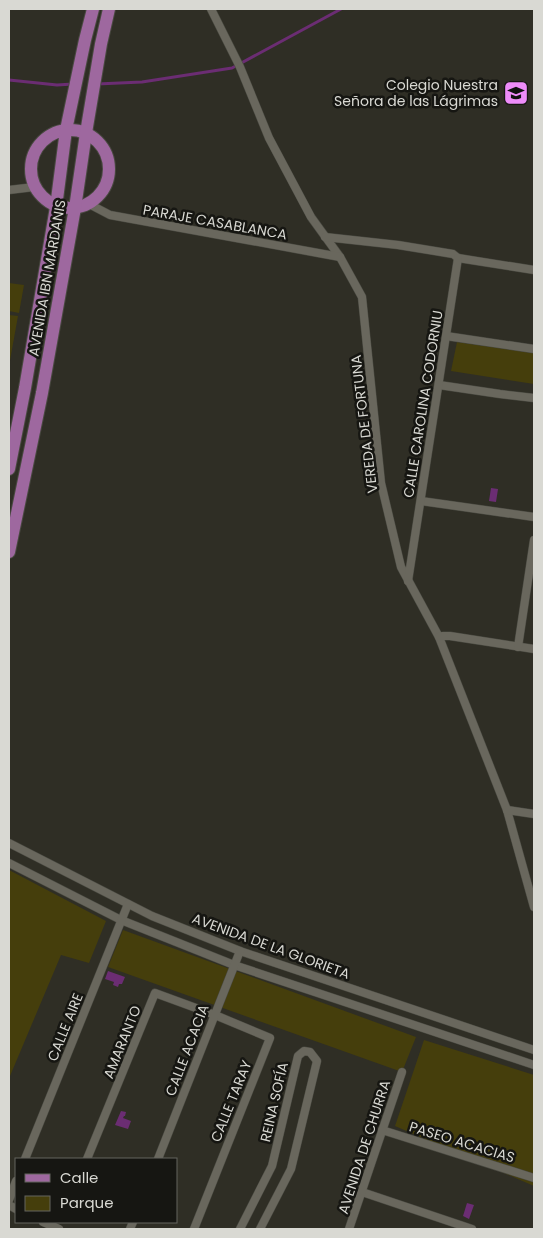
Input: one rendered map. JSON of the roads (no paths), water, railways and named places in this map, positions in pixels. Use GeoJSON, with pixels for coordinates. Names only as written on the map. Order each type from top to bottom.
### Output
{"type":"FeatureCollection","features":[{"type":"Feature","properties":{"kind":"main road","name":"AVENIDA IBN MARDANIS"},"geometry":{"type":"LineString","coordinates":[[9,469],[56,207],[66,130],[93,9]]}},
{"type":"Feature","properties":{"kind":"main road","name":"AVENIDA IBN MARDANIS"},"geometry":{"type":"LineString","coordinates":[[9,552],[42,393],[75,208],[101,44],[109,9]]}},
{"type":"Feature","properties":{"kind":"main road"},"geometry":{"type":"LineString","coordinates":[[66,130],[86,133],[98,141],[106,153],[109,167],[107,182],[100,194],[88,204],[66,209],[56,207],[43,199],[34,187],[30,172],[32,157],[40,144],[52,134],[66,130]]}},
{"type":"Feature","properties":{"kind":"street","name":"VEREDA DE FORTUNA"},"geometry":{"type":"LineString","coordinates":[[211,9],[240,67],[269,138],[311,217],[340,257],[362,297],[381,483],[401,567],[439,637],[506,810],[534,907]]}},
{"type":"Feature","properties":{"kind":"street"},"geometry":{"type":"LineString","coordinates":[[9,190],[34,187]]}},
{"type":"Feature","properties":{"kind":"street","name":"PARAJE CASABLANCA"},"geometry":{"type":"LineString","coordinates":[[88,204],[110,216],[340,257]]}},
{"type":"Feature","properties":{"kind":"street"},"geometry":{"type":"LineString","coordinates":[[326,237],[398,245],[453,254],[458,258],[534,270]]}},
{"type":"Feature","properties":{"kind":"street","name":"CALLE CAROLINA CODORNIU"},"geometry":{"type":"LineString","coordinates":[[408,581],[458,258]]}},
{"type":"Feature","properties":{"kind":"street"},"geometry":{"type":"LineString","coordinates":[[446,336],[534,349]]}},
{"type":"Feature","properties":{"kind":"street"},"geometry":{"type":"LineString","coordinates":[[439,385],[534,398]]}},
{"type":"Feature","properties":{"kind":"street"},"geometry":{"type":"LineString","coordinates":[[421,501],[534,517]]}},
{"type":"Feature","properties":{"kind":"street"},"geometry":{"type":"LineString","coordinates":[[518,646],[532,576],[534,540]]}},
{"type":"Feature","properties":{"kind":"street"},"geometry":{"type":"LineString","coordinates":[[401,567],[412,554]]}},
{"type":"Feature","properties":{"kind":"street"},"geometry":{"type":"LineString","coordinates":[[439,637],[450,636],[534,649]]}},
{"type":"Feature","properties":{"kind":"street"},"geometry":{"type":"LineString","coordinates":[[506,810],[534,814]]}},
{"type":"Feature","properties":{"kind":"street","name":"AVENIDA DE LA GLORIETA"},"geometry":{"type":"LineString","coordinates":[[9,843],[152,916],[240,951],[534,1050]]}},
{"type":"Feature","properties":{"kind":"street","name":"AVENIDA DE LA GLORIETA"},"geometry":{"type":"LineString","coordinates":[[9,863],[121,920],[234,965],[534,1065]]}},
{"type":"Feature","properties":{"kind":"street","name":"CALLE AIRE"},"geometry":{"type":"LineString","coordinates":[[25,1158],[128,904]]}},
{"type":"Feature","properties":{"kind":"street","name":"CALLE ACACIA"},"geometry":{"type":"LineString","coordinates":[[158,1158],[240,951]]}},
{"type":"Feature","properties":{"kind":"street","name":"AMARANTO"},"geometry":{"type":"LineString","coordinates":[[87,1158],[155,993],[215,1015]]}},
{"type":"Feature","properties":{"kind":"street","name":"CALLE TARAY"},"geometry":{"type":"LineString","coordinates":[[194,1229],[270,1038],[215,1015]]}},
{"type":"Feature","properties":{"kind":"street","name":"REINA SOFÍA"},"geometry":{"type":"LineString","coordinates":[[240,1229],[272,1166],[298,1056],[304,1051],[310,1052],[317,1061],[291,1169],[260,1229]]}},
{"type":"Feature","properties":{"kind":"street","name":"AVENIDA DE CHURRA"},"geometry":{"type":"LineString","coordinates":[[349,1229],[402,1072]]}},
{"type":"Feature","properties":{"kind":"street","name":"PASEO ACACIAS"},"geometry":{"type":"LineString","coordinates":[[382,1130],[534,1178]]}},
{"type":"Feature","properties":{"kind":"street"},"geometry":{"type":"LineString","coordinates":[[9,1200],[15,1184]]}},
{"type":"Feature","properties":{"kind":"street"},"geometry":{"type":"LineString","coordinates":[[362,1192],[472,1229]]}},
{"type":"Feature","properties":{"kind":"street"},"geometry":{"type":"LineString","coordinates":[[46,1223],[59,1229]]}},
{"type":"Feature","properties":{"kind":"waterway"},"geometry":{"type":"LineString","coordinates":[[97,84],[142,82],[232,68],[341,9]]}},
{"type":"Feature","properties":{"kind":"waterway"},"geometry":{"type":"LineString","coordinates":[[9,80],[57,85],[73,84]]}},
{"type":"Feature","properties":{"kind":"place","name":"Colegio Nuestra Señora de las Lágrimas"},"geometry":{"type":"Point","coordinates":[516,93]}}]}
